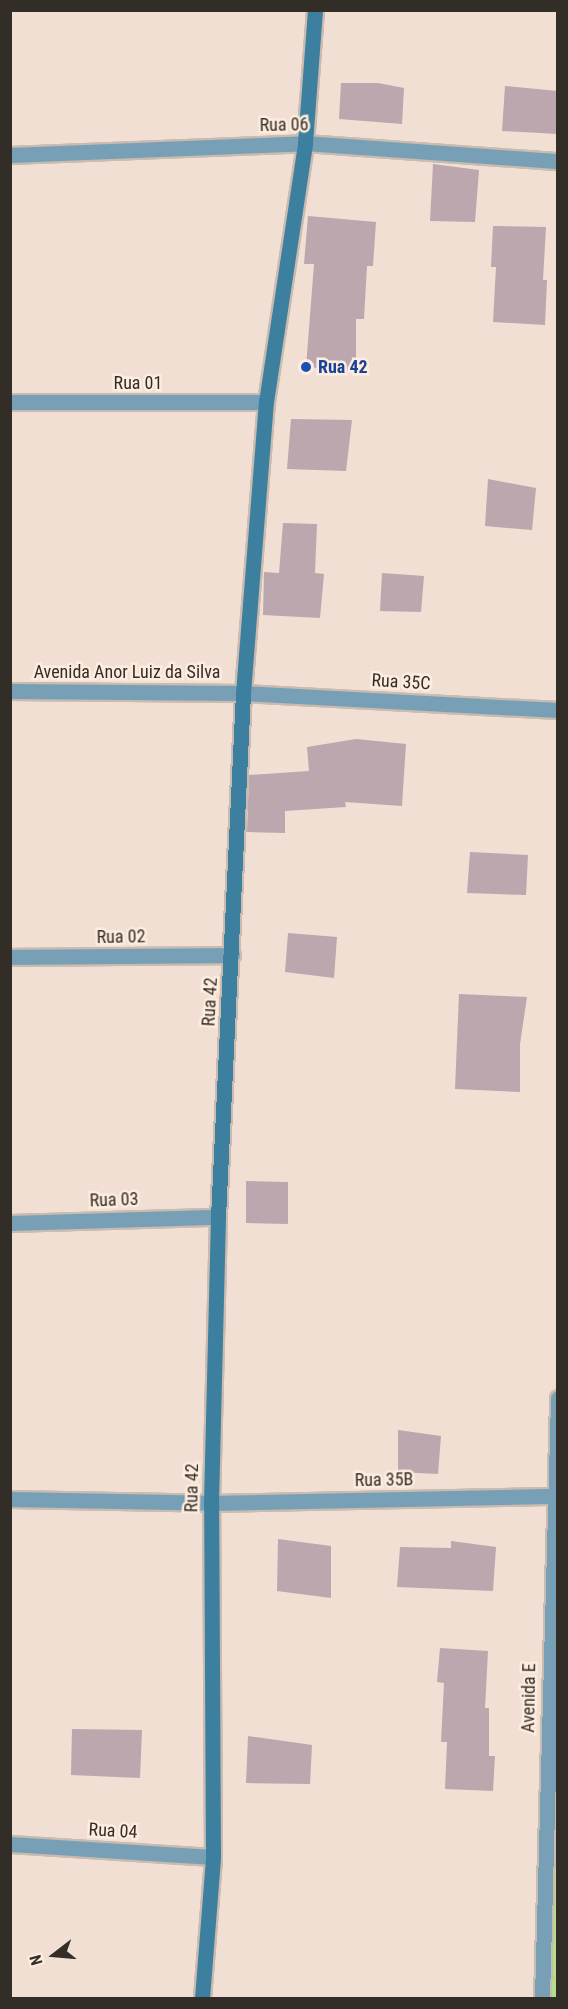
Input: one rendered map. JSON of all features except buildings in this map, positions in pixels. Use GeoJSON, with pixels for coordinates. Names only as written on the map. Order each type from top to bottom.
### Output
{"type":"FeatureCollection","features":[{"type":"Feature","properties":{"kind":"street","name":"Rua 42"},"geometry":{"type":"LineString","coordinates":[[202,1998],[213,1857],[211,1503],[218,1217],[243,693],[266,402],[305,143],[315,10]]}},
{"type":"Feature","properties":{"kind":"street","name":"Rua 06"},"geometry":{"type":"LineString","coordinates":[[10,155],[305,143],[558,161]]}},
{"type":"Feature","properties":{"kind":"street","name":"Rua 01"},"geometry":{"type":"LineString","coordinates":[[10,402],[266,402]]}},
{"type":"Feature","properties":{"kind":"street","name":"Avenida Anor Luiz da Silva"},"geometry":{"type":"LineString","coordinates":[[10,691],[243,693]]}},
{"type":"Feature","properties":{"kind":"street","name":"Rua 35C"},"geometry":{"type":"LineString","coordinates":[[243,693],[558,710]]}},
{"type":"Feature","properties":{"kind":"street","name":"Rua 02"},"geometry":{"type":"LineString","coordinates":[[10,957],[232,955]]}},
{"type":"Feature","properties":{"kind":"street","name":"Rua 03"},"geometry":{"type":"LineString","coordinates":[[10,1223],[218,1217]]}},
{"type":"Feature","properties":{"kind":"street","name":"Avenida E"},"geometry":{"type":"LineString","coordinates":[[542,1998],[551,1882],[558,1398]]}},
{"type":"Feature","properties":{"kind":"street","name":"Rua 35B"},"geometry":{"type":"LineString","coordinates":[[10,1499],[211,1503],[556,1496]]}},
{"type":"Feature","properties":{"kind":"street","name":"Rua 04"},"geometry":{"type":"LineString","coordinates":[[10,1844],[213,1857]]}},
{"type":"Feature","properties":{"kind":"green space"},"geometry":{"type":"Polygon","coordinates":[[[557,1795],[558,1998],[551,1998],[557,1795]]]}},
{"type":"Feature","properties":{"kind":"place","name":"Rua 42"},"geometry":{"type":"Point","coordinates":[306,367]}}]}
